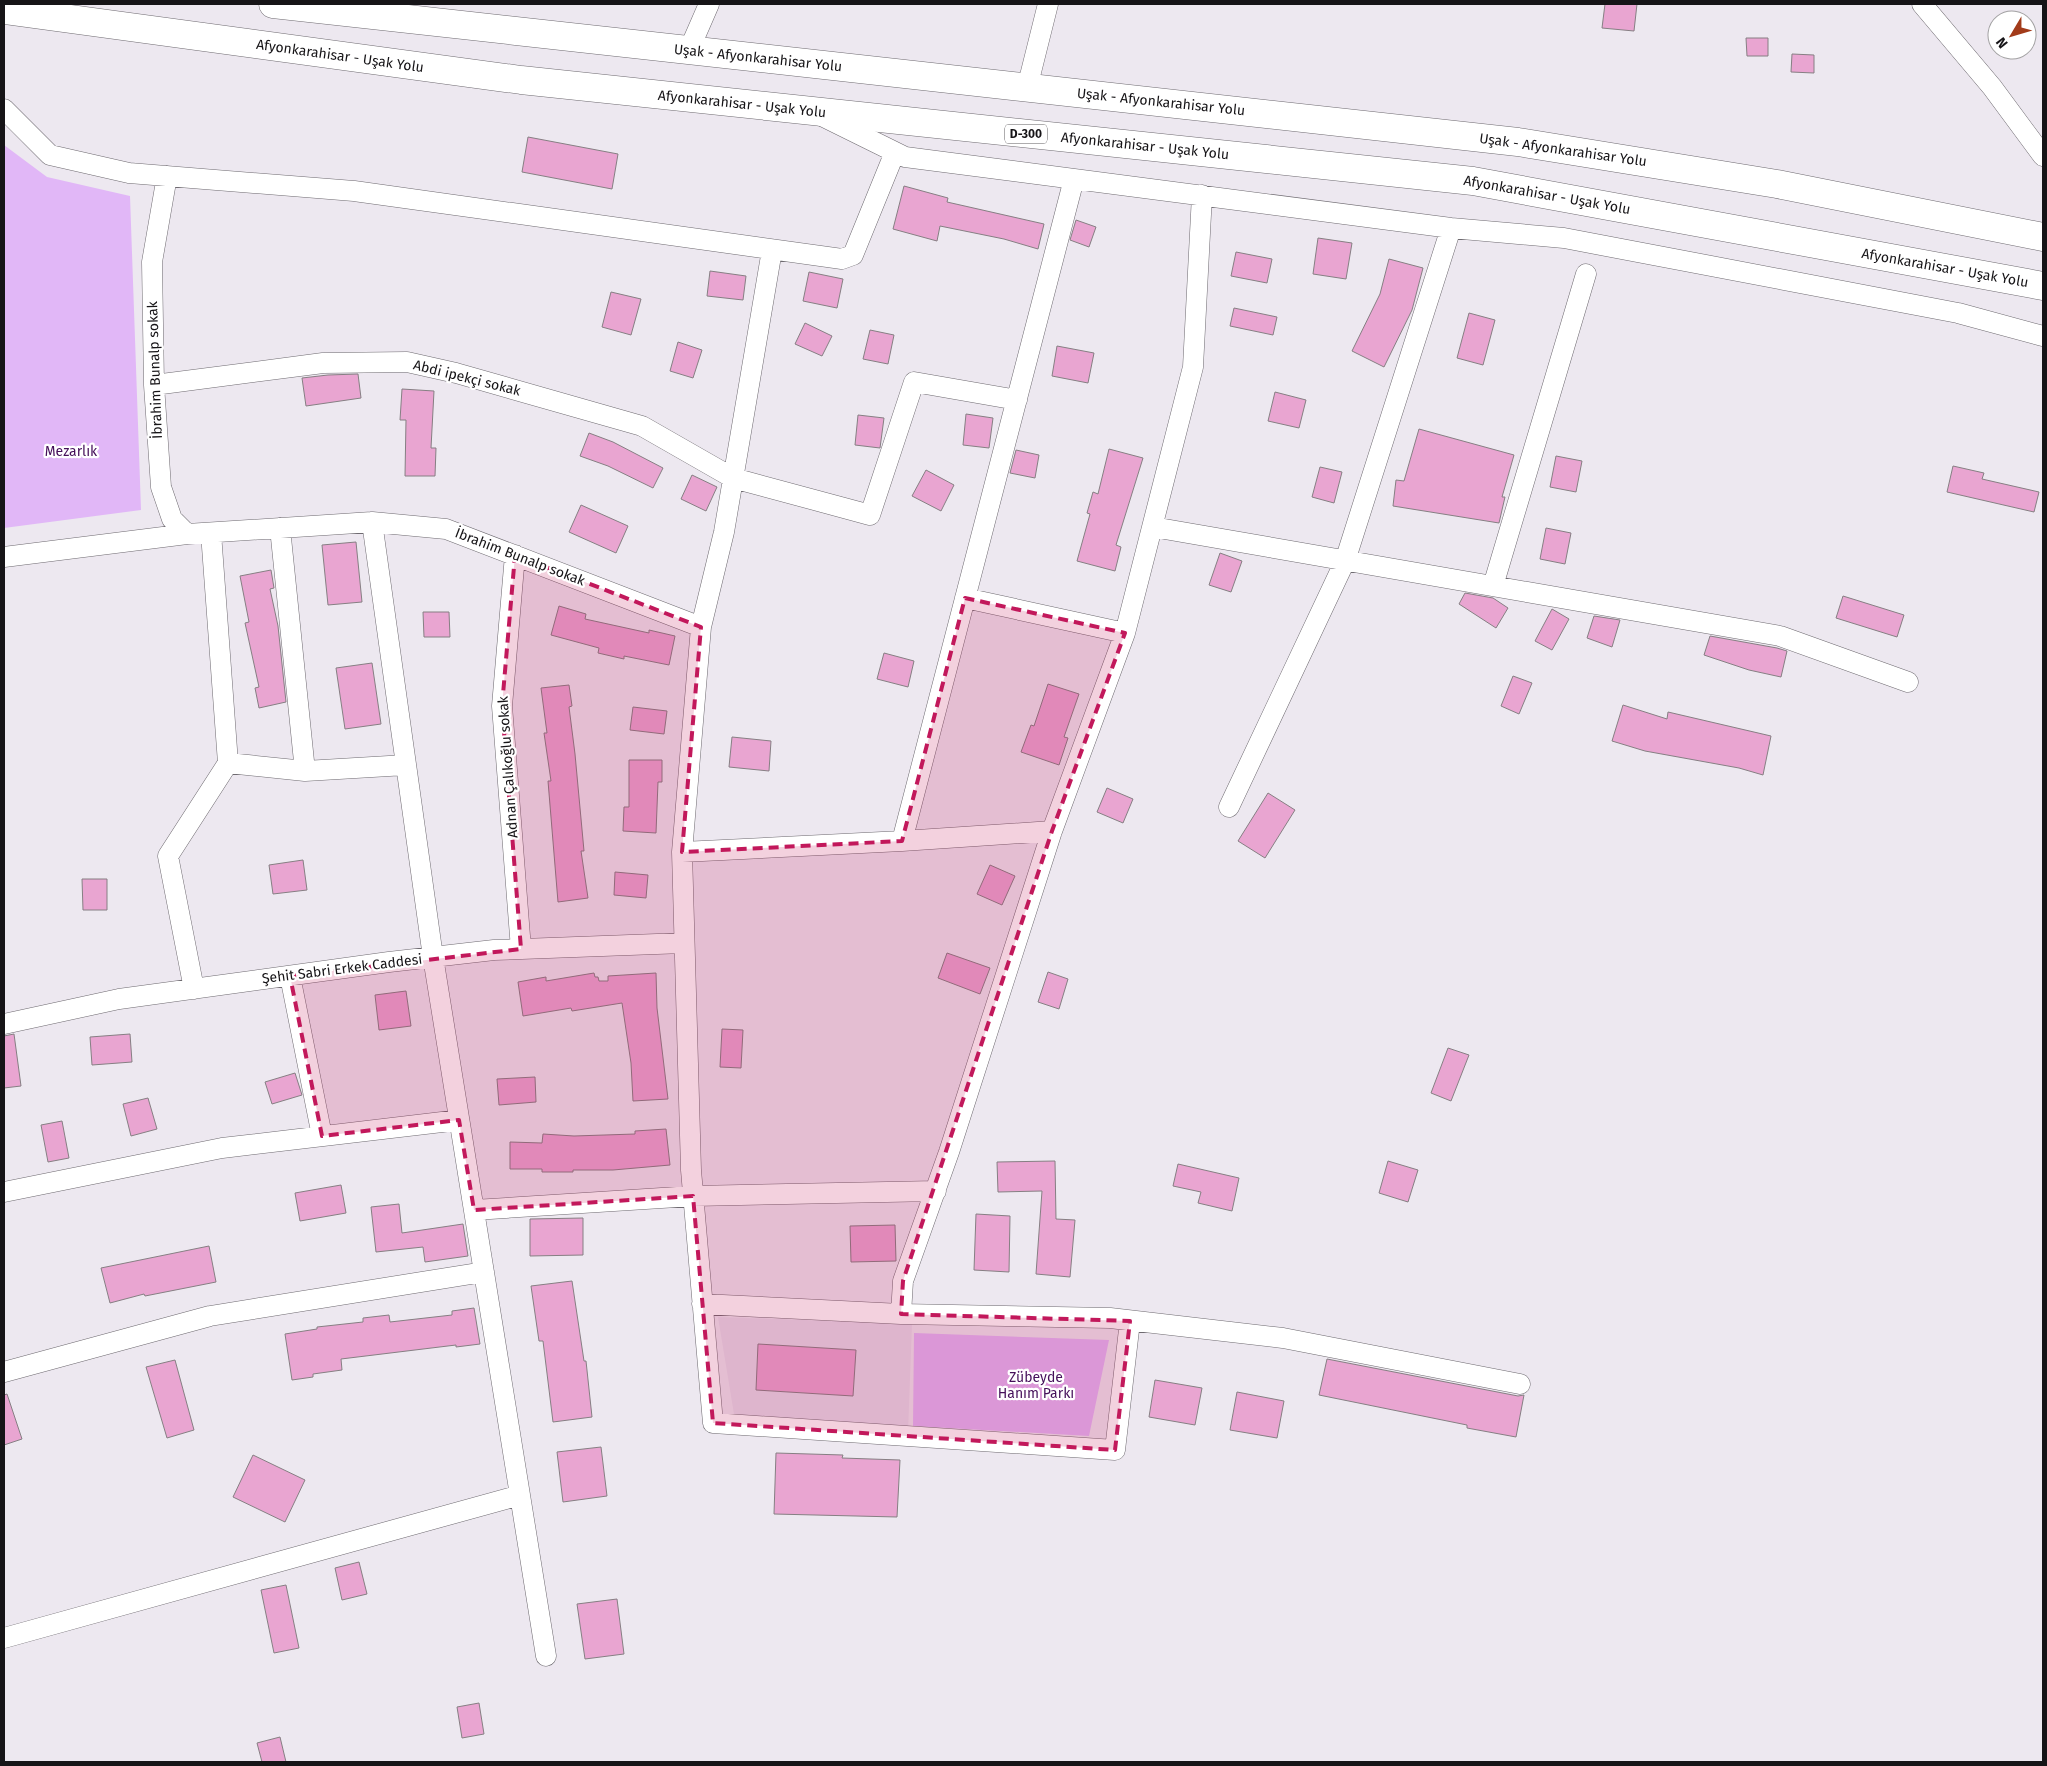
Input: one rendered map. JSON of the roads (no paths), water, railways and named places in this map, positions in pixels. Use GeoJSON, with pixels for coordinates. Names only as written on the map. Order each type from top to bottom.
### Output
{"type":"FeatureCollection","features":[{"type":"Feature","properties":{"kind":"highway","name":"Uşak - Afyonkarahisar Yolu"},"geometry":{"type":"LineString","coordinates":[[273,4],[1518,142],[1777,184],[2043,237]]}},
{"type":"Feature","properties":{"kind":"highway","name":"Afyonkarahisar - Uşak Yolu"},"geometry":{"type":"LineString","coordinates":[[4,10],[521,80],[1473,181],[2043,286]]}},
{"type":"Feature","properties":{"kind":"street"},"geometry":{"type":"LineString","coordinates":[[689,50],[709,4]]}},
{"type":"Feature","properties":{"kind":"street"},"geometry":{"type":"LineString","coordinates":[[1027,88],[1048,4]]}},
{"type":"Feature","properties":{"kind":"street"},"geometry":{"type":"LineString","coordinates":[[1922,4],[1992,87],[2043,156]]}},
{"type":"Feature","properties":{"kind":"street"},"geometry":{"type":"LineString","coordinates":[[4,108],[50,155],[130,173],[354,191],[842,259],[853,255],[895,152]]}},
{"type":"Feature","properties":{"kind":"street"},"geometry":{"type":"LineString","coordinates":[[811,111],[905,157],[1451,228],[1564,238],[1958,314],[2043,336]]}},
{"type":"Feature","properties":{"kind":"street","name":"İbrahim Bunalp sokak"},"geometry":{"type":"LineString","coordinates":[[167,176],[152,262],[154,385],[161,487],[172,518],[187,534],[372,522],[446,528],[701,627]]}},
{"type":"Feature","properties":{"kind":"street"},"geometry":{"type":"LineString","coordinates":[[902,841],[1074,178]]}},
{"type":"Feature","properties":{"kind":"street"},"geometry":{"type":"LineString","coordinates":[[901,1314],[904,1281],[936,1191],[1052,831],[1125,633],[1193,367],[1202,195]]}},
{"type":"Feature","properties":{"kind":"street"},"geometry":{"type":"LineString","coordinates":[[1229,807],[1345,560],[1451,228]]}},
{"type":"Feature","properties":{"kind":"street"},"geometry":{"type":"LineString","coordinates":[[772,250],[724,532],[701,627],[682,852],[693,1196],[712,1423],[1115,1450],[1130,1320]]}},
{"type":"Feature","properties":{"kind":"street"},"geometry":{"type":"LineString","coordinates":[[1493,586],[1586,274]]}},
{"type":"Feature","properties":{"kind":"street","name":"Abdi ipekçi sokak"},"geometry":{"type":"LineString","coordinates":[[154,385],[323,364],[407,362],[456,373],[642,426],[733,478],[870,515],[914,382],[1017,400]]}},
{"type":"Feature","properties":{"kind":"street"},"geometry":{"type":"LineString","coordinates":[[372,522],[433,958],[546,1656]]}},
{"type":"Feature","properties":{"kind":"street"},"geometry":{"type":"LineString","coordinates":[[1153,527],[1780,636],[1908,682]]}},
{"type":"Feature","properties":{"kind":"street"},"geometry":{"type":"LineString","coordinates":[[280,528],[305,771]]}},
{"type":"Feature","properties":{"kind":"street"},"geometry":{"type":"LineString","coordinates":[[194,989],[168,856],[228,763],[211,533]]}},
{"type":"Feature","properties":{"kind":"street"},"geometry":{"type":"LineString","coordinates":[[4,557],[187,534]]}},
{"type":"Feature","properties":{"kind":"street","name":"Adnan Çalıkoğlu sokak"},"geometry":{"type":"LineString","coordinates":[[515,555],[502,706],[521,949]]}},
{"type":"Feature","properties":{"kind":"street"},"geometry":{"type":"LineString","coordinates":[[965,598],[1125,633]]}},
{"type":"Feature","properties":{"kind":"street"},"geometry":{"type":"LineString","coordinates":[[228,763],[305,771],[406,765]]}},
{"type":"Feature","properties":{"kind":"street"},"geometry":{"type":"LineString","coordinates":[[682,852],[1052,831]]}},
{"type":"Feature","properties":{"kind":"street","name":"Şehit Sabri Erkek Caddesi"},"geometry":{"type":"LineString","coordinates":[[4,1024],[119,1000],[494,950],[684,943]]}},
{"type":"Feature","properties":{"kind":"street"},"geometry":{"type":"LineString","coordinates":[[290,976],[322,1136]]}},
{"type":"Feature","properties":{"kind":"street"},"geometry":{"type":"LineString","coordinates":[[4,1192],[222,1148],[459,1120]]}},
{"type":"Feature","properties":{"kind":"street"},"geometry":{"type":"LineString","coordinates":[[474,1210],[693,1196],[936,1191]]}},
{"type":"Feature","properties":{"kind":"street"},"geometry":{"type":"LineString","coordinates":[[4,1372],[210,1316],[484,1272]]}},
{"type":"Feature","properties":{"kind":"street"},"geometry":{"type":"LineString","coordinates":[[702,1304],[901,1314],[1110,1318],[1283,1338],[1520,1384]]}},
{"type":"Feature","properties":{"kind":"street"},"geometry":{"type":"LineString","coordinates":[[4,1638],[520,1495]]}},
{"type":"Feature","properties":{"kind":"park label","name":"Mezarlık"},"geometry":{"type":"Point","coordinates":[71,451]}},
{"type":"Feature","properties":{"kind":"park label","name":"Zübeyde Hanım Parkı"},"geometry":{"type":"Point","coordinates":[1036,1385]}}]}
